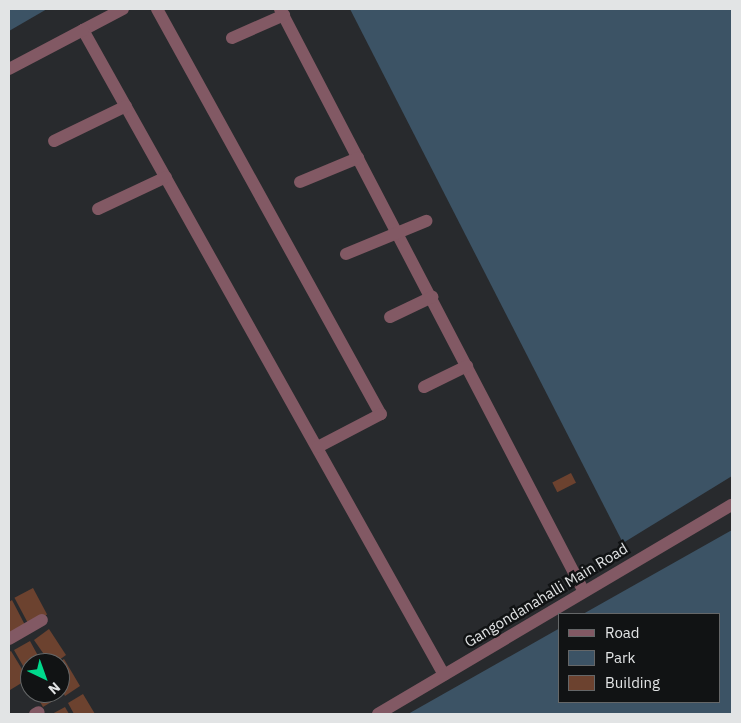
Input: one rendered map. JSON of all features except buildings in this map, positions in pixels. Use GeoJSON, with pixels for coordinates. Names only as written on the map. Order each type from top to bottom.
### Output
{"type":"FeatureCollection","features":[{"type":"Feature","properties":{"kind":"street"},"geometry":{"type":"LineString","coordinates":[[9,69],[123,9]]}},
{"type":"Feature","properties":{"kind":"street"},"geometry":{"type":"LineString","coordinates":[[157,9],[381,414],[318,447]]}},
{"type":"Feature","properties":{"kind":"street"},"geometry":{"type":"LineString","coordinates":[[232,38],[282,12],[584,592]]}},
{"type":"Feature","properties":{"kind":"street"},"geometry":{"type":"LineString","coordinates":[[83,30],[444,675]]}},
{"type":"Feature","properties":{"kind":"street"},"geometry":{"type":"LineString","coordinates":[[54,141],[126,106]]}},
{"type":"Feature","properties":{"kind":"street"},"geometry":{"type":"LineString","coordinates":[[300,182],[358,158]]}},
{"type":"Feature","properties":{"kind":"street"},"geometry":{"type":"LineString","coordinates":[[98,209],[166,177]]}},
{"type":"Feature","properties":{"kind":"street"},"geometry":{"type":"LineString","coordinates":[[346,254],[426,220]]}},
{"type":"Feature","properties":{"kind":"street"},"geometry":{"type":"LineString","coordinates":[[390,317],[432,297]]}},
{"type":"Feature","properties":{"kind":"street"},"geometry":{"type":"LineString","coordinates":[[424,387],[467,366]]}},
{"type":"Feature","properties":{"kind":"street","name":"Gangondanahalli Main Road"},"geometry":{"type":"LineString","coordinates":[[378,714],[732,505]]}},
{"type":"Feature","properties":{"kind":"street"},"geometry":{"type":"LineString","coordinates":[[9,639],[42,620]]}},
{"type":"Feature","properties":{"kind":"green space"},"geometry":{"type":"Polygon","coordinates":[[[9,9],[47,9],[9,31],[9,9]]]}},
{"type":"Feature","properties":{"kind":"green space"},"geometry":{"type":"Polygon","coordinates":[[[350,9],[732,9],[732,476],[623,543],[350,9]]]}},
{"type":"Feature","properties":{"kind":"green space"},"geometry":{"type":"Polygon","coordinates":[[[732,530],[732,714],[408,714],[558,629],[558,703],[721,703],[721,613],[585,613],[732,530]]]}}]}
